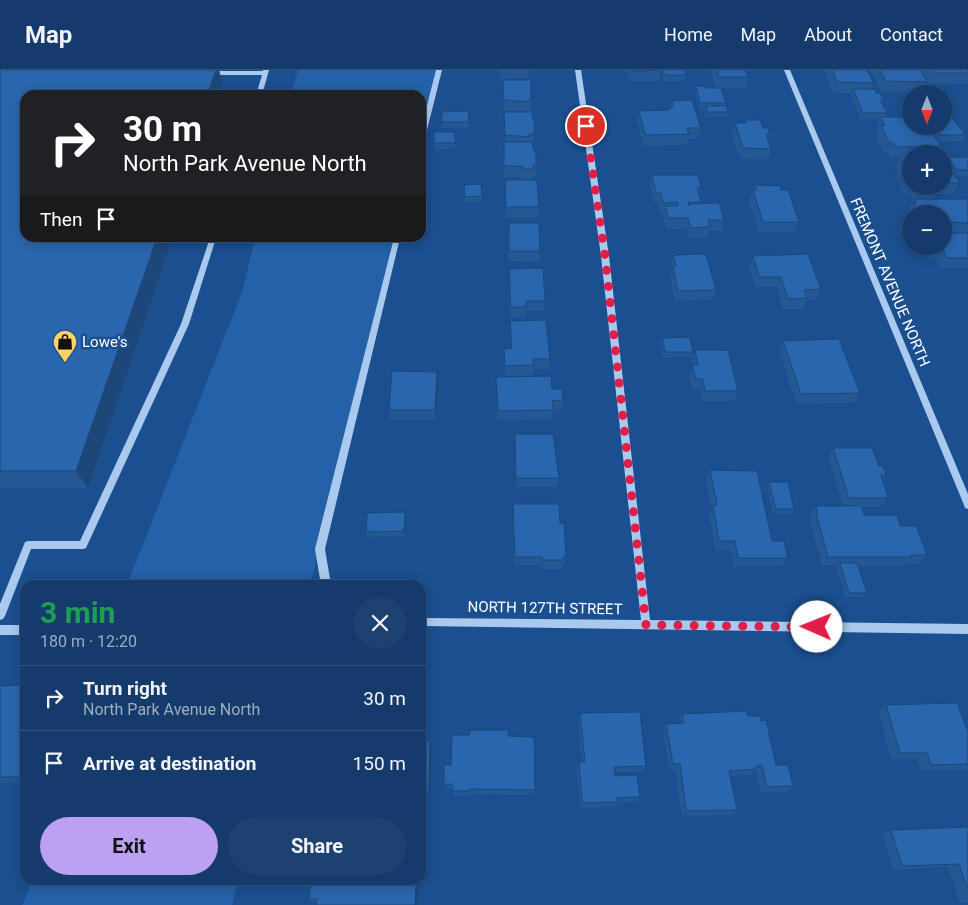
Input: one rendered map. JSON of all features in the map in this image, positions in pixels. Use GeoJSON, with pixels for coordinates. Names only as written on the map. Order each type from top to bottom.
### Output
{"type":"FeatureCollection","features":[{"type":"Feature","properties":{"kind":"street"},"geometry":{"type":"LineString","coordinates":[[426,122],[439,70]]}},
{"type":"Feature","properties":{"kind":"street"},"geometry":{"type":"LineString","coordinates":[[578,70],[605,256],[646,625]]}},
{"type":"Feature","properties":{"kind":"street","name":"FREMONT AVENUE NORTH"},"geometry":{"type":"LineString","coordinates":[[787,70],[968,505]]}},
{"type":"Feature","properties":{"kind":"street"},"geometry":{"type":"LineString","coordinates":[[202,73],[265,72],[260,90]]}},
{"type":"Feature","properties":{"kind":"street"},"geometry":{"type":"LineString","coordinates":[[0,616],[28,545],[83,545],[186,324],[212,242]]}},
{"type":"Feature","properties":{"kind":"street"},"geometry":{"type":"LineString","coordinates":[[325,580],[320,549],[397,242]]}},
{"type":"Feature","properties":{"kind":"street","name":"NORTH 127TH STREET"},"geometry":{"type":"LineString","coordinates":[[426,622],[968,629]]}},
{"type":"Feature","properties":{"kind":"street"},"geometry":{"type":"LineString","coordinates":[[0,630],[20,630]]}},
{"type":"Feature","properties":{"kind":"shaded area"},"geometry":{"type":"Polygon","coordinates":[[[298,70],[441,70],[426,128],[426,90],[292,90],[298,70]]]}},
{"type":"Feature","properties":{"kind":"shaded area"},"geometry":{"type":"Polygon","coordinates":[[[254,242],[397,242],[311,580],[129,580],[242,292],[254,242]]]}},
{"type":"Feature","properties":{"kind":"shaded area"},"geometry":{"type":"Polygon","coordinates":[[[31,885],[237,885],[232,905],[22,905],[31,885]]]}},
{"type":"Feature","properties":{"kind":"building","name":"Lowe's"},"geometry":{"type":"Polygon","coordinates":[[[0,70],[216,70],[209,90],[20,90],[20,242],[156,242],[76,471],[0,471],[0,70]]]}},
{"type":"Feature","properties":{"kind":"building"},"geometry":{"type":"Polygon","coordinates":[[[663,70],[684,70],[686,75],[665,75],[663,70]]]}},
{"type":"Feature","properties":{"kind":"building"},"geometry":{"type":"Polygon","coordinates":[[[717,70],[745,70],[748,77],[719,77],[717,70]]]}},
{"type":"Feature","properties":{"kind":"building"},"geometry":{"type":"Polygon","coordinates":[[[832,70],[867,70],[874,83],[837,82],[832,70]]]}},
{"type":"Feature","properties":{"kind":"building"},"geometry":{"type":"Polygon","coordinates":[[[880,70],[920,70],[928,82],[886,81],[880,70]]]}},
{"type":"Feature","properties":{"kind":"building"},"geometry":{"type":"Polygon","coordinates":[[[931,70],[968,70],[968,73],[933,73],[931,70]]]}},
{"type":"Feature","properties":{"kind":"building"},"geometry":{"type":"Polygon","coordinates":[[[503,80],[531,80],[531,100],[527,100],[527,102],[504,100],[503,80]]]}},
{"type":"Feature","properties":{"kind":"building"},"geometry":{"type":"Polygon","coordinates":[[[696,86],[721,88],[726,103],[700,103],[696,86]]]}},
{"type":"Feature","properties":{"kind":"building"},"geometry":{"type":"Polygon","coordinates":[[[853,89],[875,89],[876,93],[880,93],[884,100],[880,100],[887,113],[863,113],[853,89]]]}},
{"type":"Feature","properties":{"kind":"building"},"geometry":{"type":"Polygon","coordinates":[[[692,100],[701,128],[687,128],[689,134],[645,135],[639,111],[668,110],[673,106],[672,101],[692,100]]]}},
{"type":"Feature","properties":{"kind":"building"},"geometry":{"type":"Polygon","coordinates":[[[706,106],[726,106],[728,112],[707,112],[706,106]]]}},
{"type":"Feature","properties":{"kind":"building"},"geometry":{"type":"Polygon","coordinates":[[[468,111],[469,122],[442,122],[442,112],[468,111]]]}},
{"type":"Feature","properties":{"kind":"building"},"geometry":{"type":"Polygon","coordinates":[[[504,112],[532,112],[533,121],[535,121],[534,134],[529,134],[529,137],[505,135],[504,112]]]}},
{"type":"Feature","properties":{"kind":"building"},"geometry":{"type":"Polygon","coordinates":[[[880,117],[902,117],[902,135],[933,135],[940,145],[902,145],[902,147],[896,147],[893,142],[889,143],[881,126],[885,126],[880,117]]]}},
{"type":"Feature","properties":{"kind":"building"},"geometry":{"type":"Polygon","coordinates":[[[952,118],[966,135],[952,135],[952,118]]]}},
{"type":"Feature","properties":{"kind":"building"},"geometry":{"type":"Polygon","coordinates":[[[745,120],[760,120],[763,128],[768,128],[770,134],[766,134],[771,149],[743,148],[735,123],[746,123],[745,120]]]}},
{"type":"Feature","properties":{"kind":"building"},"geometry":{"type":"Polygon","coordinates":[[[434,132],[455,132],[455,143],[434,143],[434,132]]]}},
{"type":"Feature","properties":{"kind":"building"},"geometry":{"type":"Polygon","coordinates":[[[504,142],[532,142],[534,151],[536,151],[536,166],[533,166],[533,169],[523,169],[523,166],[504,166],[504,142]]]}},
{"type":"Feature","properties":{"kind":"building"},"geometry":{"type":"Polygon","coordinates":[[[952,157],[968,157],[968,170],[956,170],[952,163],[952,157]]]}},
{"type":"Feature","properties":{"kind":"building"},"geometry":{"type":"Polygon","coordinates":[[[952,171],[960,183],[952,183],[952,171]]]}},
{"type":"Feature","properties":{"kind":"building"},"geometry":{"type":"Polygon","coordinates":[[[652,175],[698,175],[701,188],[697,188],[701,202],[688,202],[689,206],[690,204],[719,203],[724,220],[708,220],[710,227],[691,228],[688,218],[668,218],[665,206],[678,206],[677,202],[663,203],[661,193],[656,193],[652,175]]]}},
{"type":"Feature","properties":{"kind":"building"},"geometry":{"type":"Polygon","coordinates":[[[505,180],[537,180],[539,207],[506,207],[505,180]]]}},
{"type":"Feature","properties":{"kind":"building"},"geometry":{"type":"Polygon","coordinates":[[[481,184],[482,196],[465,197],[464,185],[481,184]]]}},
{"type":"Feature","properties":{"kind":"building"},"geometry":{"type":"Polygon","coordinates":[[[755,185],[780,186],[781,190],[788,190],[799,222],[763,222],[753,190],[757,190],[755,185]]]}},
{"type":"Feature","properties":{"kind":"building"},"geometry":{"type":"Polygon","coordinates":[[[914,199],[968,199],[968,223],[952,222],[952,205],[913,204],[916,204],[914,199]]]}},
{"type":"Feature","properties":{"kind":"building"},"geometry":{"type":"Polygon","coordinates":[[[509,223],[539,223],[540,251],[509,251],[509,223]]]}},
{"type":"Feature","properties":{"kind":"building"},"geometry":{"type":"Polygon","coordinates":[[[952,233],[968,233],[968,258],[947,258],[945,255],[952,255],[952,233]]]}},
{"type":"Feature","properties":{"kind":"building"},"geometry":{"type":"Polygon","coordinates":[[[706,254],[716,290],[678,291],[673,266],[676,266],[673,255],[706,254]]]}},
{"type":"Feature","properties":{"kind":"building"},"geometry":{"type":"Polygon","coordinates":[[[808,254],[821,289],[804,290],[807,298],[788,299],[781,277],[759,277],[753,256],[808,254]]]}},
{"type":"Feature","properties":{"kind":"building"},"geometry":{"type":"Polygon","coordinates":[[[543,268],[545,301],[526,301],[526,307],[511,307],[509,269],[543,268]]]}},
{"type":"Feature","properties":{"kind":"building"},"geometry":{"type":"Polygon","coordinates":[[[546,320],[550,359],[533,359],[534,365],[505,366],[504,349],[512,348],[510,321],[546,320]]]}},
{"type":"Feature","properties":{"kind":"building"},"geometry":{"type":"Polygon","coordinates":[[[690,337],[693,352],[665,352],[662,338],[690,337]]]}},
{"type":"Feature","properties":{"kind":"building"},"geometry":{"type":"Polygon","coordinates":[[[839,339],[860,393],[801,394],[783,341],[839,339]]]}},
{"type":"Feature","properties":{"kind":"building"},"geometry":{"type":"Polygon","coordinates":[[[695,350],[728,350],[738,391],[705,391],[703,379],[696,379],[692,365],[698,365],[695,350]]]}},
{"type":"Feature","properties":{"kind":"building"},"geometry":{"type":"Polygon","coordinates":[[[392,371],[437,372],[435,410],[389,410],[392,371]]]}},
{"type":"Feature","properties":{"kind":"building"},"geometry":{"type":"Polygon","coordinates":[[[551,376],[552,389],[562,389],[563,400],[552,401],[553,410],[498,411],[496,377],[551,376]]]}},
{"type":"Feature","properties":{"kind":"building"},"geometry":{"type":"Polygon","coordinates":[[[515,434],[553,434],[559,478],[516,478],[515,434]]]}},
{"type":"Feature","properties":{"kind":"building"},"geometry":{"type":"Polygon","coordinates":[[[833,448],[872,448],[879,466],[883,466],[886,475],[881,475],[888,498],[849,498],[833,448]]]}},
{"type":"Feature","properties":{"kind":"building"},"geometry":{"type":"Polygon","coordinates":[[[710,470],[757,471],[772,541],[784,541],[788,558],[738,558],[735,541],[719,541],[713,505],[717,505],[710,470]]]}},
{"type":"Feature","properties":{"kind":"building"},"geometry":{"type":"Polygon","coordinates":[[[769,482],[788,482],[794,509],[776,509],[769,482]]]}},
{"type":"Feature","properties":{"kind":"building"},"geometry":{"type":"Polygon","coordinates":[[[513,504],[559,504],[560,523],[564,523],[566,557],[563,557],[563,560],[542,560],[542,557],[515,557],[513,504]]]}},
{"type":"Feature","properties":{"kind":"building"},"geometry":{"type":"Polygon","coordinates":[[[816,506],[861,506],[864,515],[897,515],[900,526],[916,526],[927,555],[911,555],[912,557],[828,557],[816,513],[818,513],[816,506]]]}},
{"type":"Feature","properties":{"kind":"building"},"geometry":{"type":"Polygon","coordinates":[[[405,512],[404,531],[366,532],[367,513],[405,512]]]}},
{"type":"Feature","properties":{"kind":"building"},"geometry":{"type":"Polygon","coordinates":[[[840,563],[857,563],[867,593],[849,593],[840,563]]]}},
{"type":"Feature","properties":{"kind":"building"},"geometry":{"type":"Polygon","coordinates":[[[20,685],[20,777],[0,777],[0,686],[20,685]]]}},
{"type":"Feature","properties":{"kind":"building"},"geometry":{"type":"Polygon","coordinates":[[[957,703],[968,729],[968,764],[931,765],[927,753],[900,753],[886,705],[957,703]]]}},
{"type":"Feature","properties":{"kind":"building"},"geometry":{"type":"Polygon","coordinates":[[[746,711],[748,716],[760,716],[761,721],[766,720],[776,765],[788,765],[793,786],[767,787],[762,765],[756,766],[756,769],[729,771],[737,810],[686,811],[680,764],[673,764],[666,724],[684,723],[682,714],[746,711]]]}},
{"type":"Feature","properties":{"kind":"building"},"geometry":{"type":"Polygon","coordinates":[[[640,712],[646,766],[614,767],[615,776],[637,775],[640,797],[616,798],[617,802],[582,803],[579,762],[585,762],[580,713],[640,712]]]}},
{"type":"Feature","properties":{"kind":"building"},"geometry":{"type":"Polygon","coordinates":[[[470,730],[508,730],[508,736],[534,737],[535,790],[470,789],[470,791],[452,791],[452,784],[444,784],[444,765],[451,765],[452,735],[469,735],[470,730]]]}},
{"type":"Feature","properties":{"kind":"building"},"geometry":{"type":"Polygon","coordinates":[[[426,741],[430,741],[429,789],[426,789],[426,741]]]}},
{"type":"Feature","properties":{"kind":"building"},"geometry":{"type":"Polygon","coordinates":[[[968,827],[968,890],[959,864],[902,866],[891,830],[968,827]]]}},
{"type":"Feature","properties":{"kind":"building"},"geometry":{"type":"Polygon","coordinates":[[[310,885],[416,885],[415,905],[316,905],[317,899],[309,899],[310,885]]]}},
{"type":"Feature","properties":{"kind":"place","name":"Lowe's"},"geometry":{"type":"Point","coordinates":[65,363]}},
{"type":"Feature","properties":{"kind":"route"},"geometry":{"type":"LineString","coordinates":[[586,126],[605,256],[646,625],[817,627]]}}]}
